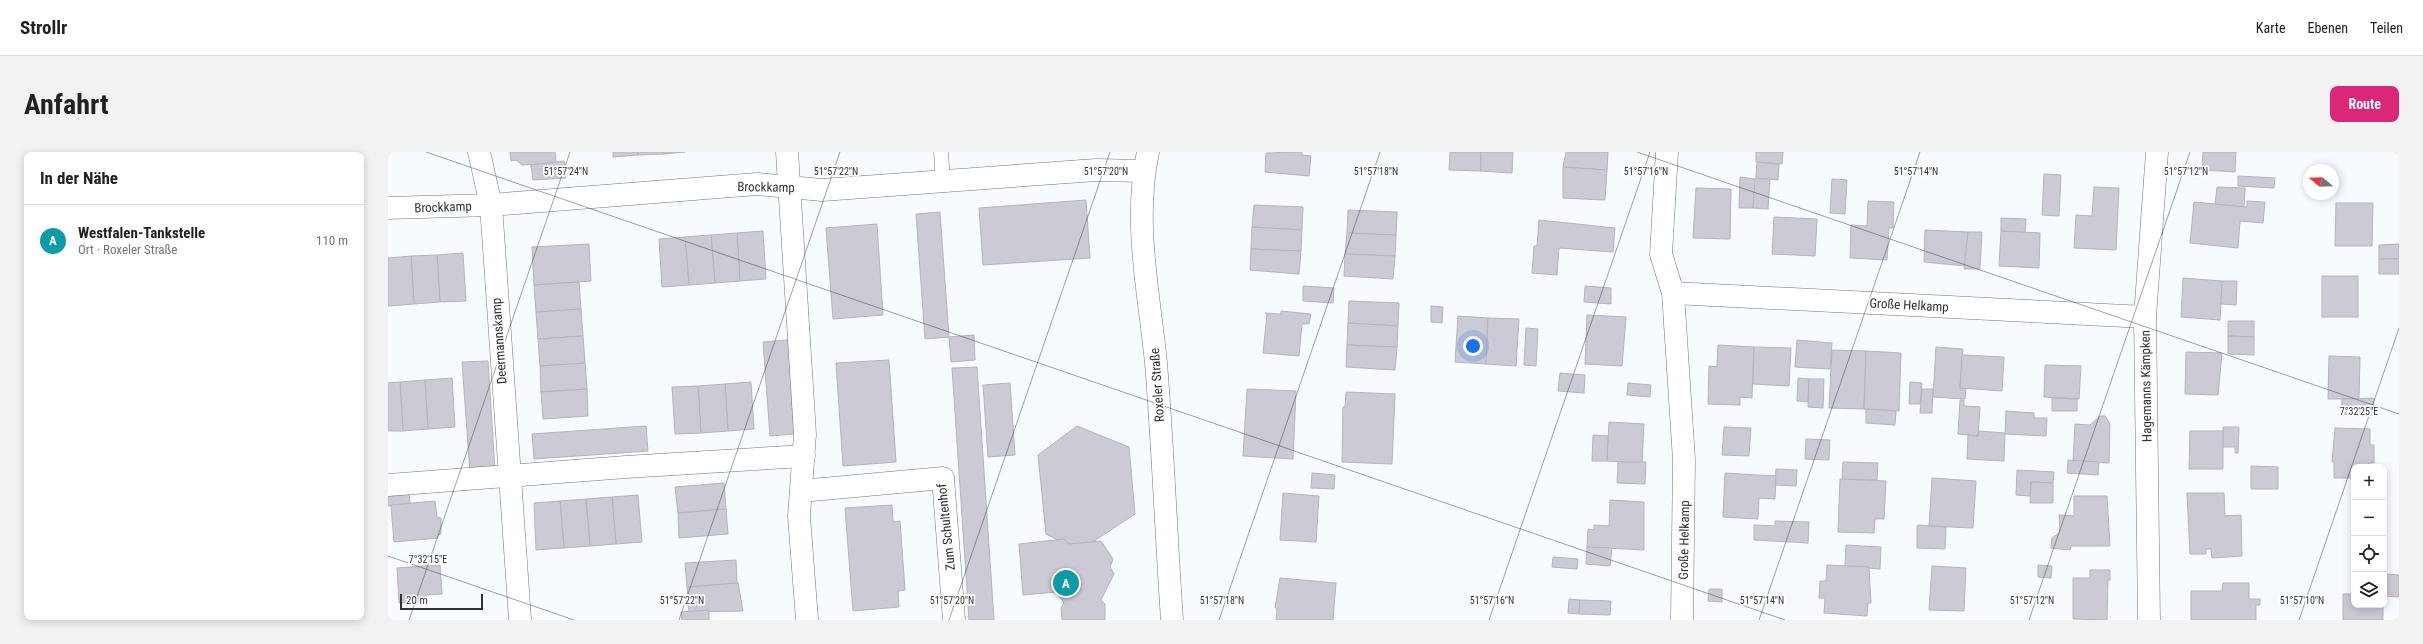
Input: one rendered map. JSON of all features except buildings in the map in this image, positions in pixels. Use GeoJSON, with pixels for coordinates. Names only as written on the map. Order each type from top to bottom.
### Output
{"type":"FeatureCollection","features":[{"type":"Feature","properties":{"kind":"street","name":"Deermannskamp"},"geometry":{"type":"LineString","coordinates":[[479,152],[490,205],[508,476],[520,620]]}},
{"type":"Feature","properties":{"kind":"street"},"geometry":{"type":"LineString","coordinates":[[787,152],[805,434],[799,516],[807,620]]}},
{"type":"Feature","properties":{"kind":"street","name":"Große Helkamp"},"geometry":{"type":"LineString","coordinates":[[1667,152],[1661,254],[1673,293],[1684,460],[1682,620]]}},
{"type":"Feature","properties":{"kind":"street","name":"Hagemanns Kämpken"},"geometry":{"type":"LineString","coordinates":[[2149,620],[2145,317],[2157,152]]}},
{"type":"Feature","properties":{"kind":"street","name":"Brockkamp"},"geometry":{"type":"LineString","coordinates":[[388,208],[490,205],[757,184],[822,190],[1096,170],[1146,161]]}},
{"type":"Feature","properties":{"kind":"street","name":"Roxeler Straße"},"geometry":{"type":"LineString","coordinates":[[1146,161],[1141,230],[1158,387],[1172,620]]}},
{"type":"Feature","properties":{"kind":"street","name":"Große Helkamp"},"geometry":{"type":"LineString","coordinates":[[1673,293],[2145,317]]}},
{"type":"Feature","properties":{"kind":"street"},"geometry":{"type":"LineString","coordinates":[[388,485],[626,467],[804,456]]}},
{"type":"Feature","properties":{"kind":"street","name":"Zum Schultenhof"},"geometry":{"type":"LineString","coordinates":[[801,491],[943,478],[954,620]]}},
{"type":"Feature","properties":{"kind":"lane"},"geometry":{"type":"LineString","coordinates":[[941,152],[943,182]]}},
{"type":"Feature","properties":{"kind":"place","name":"Westfalen-Tankstelle"},"geometry":{"type":"Point","coordinates":[1066,583]}}]}
